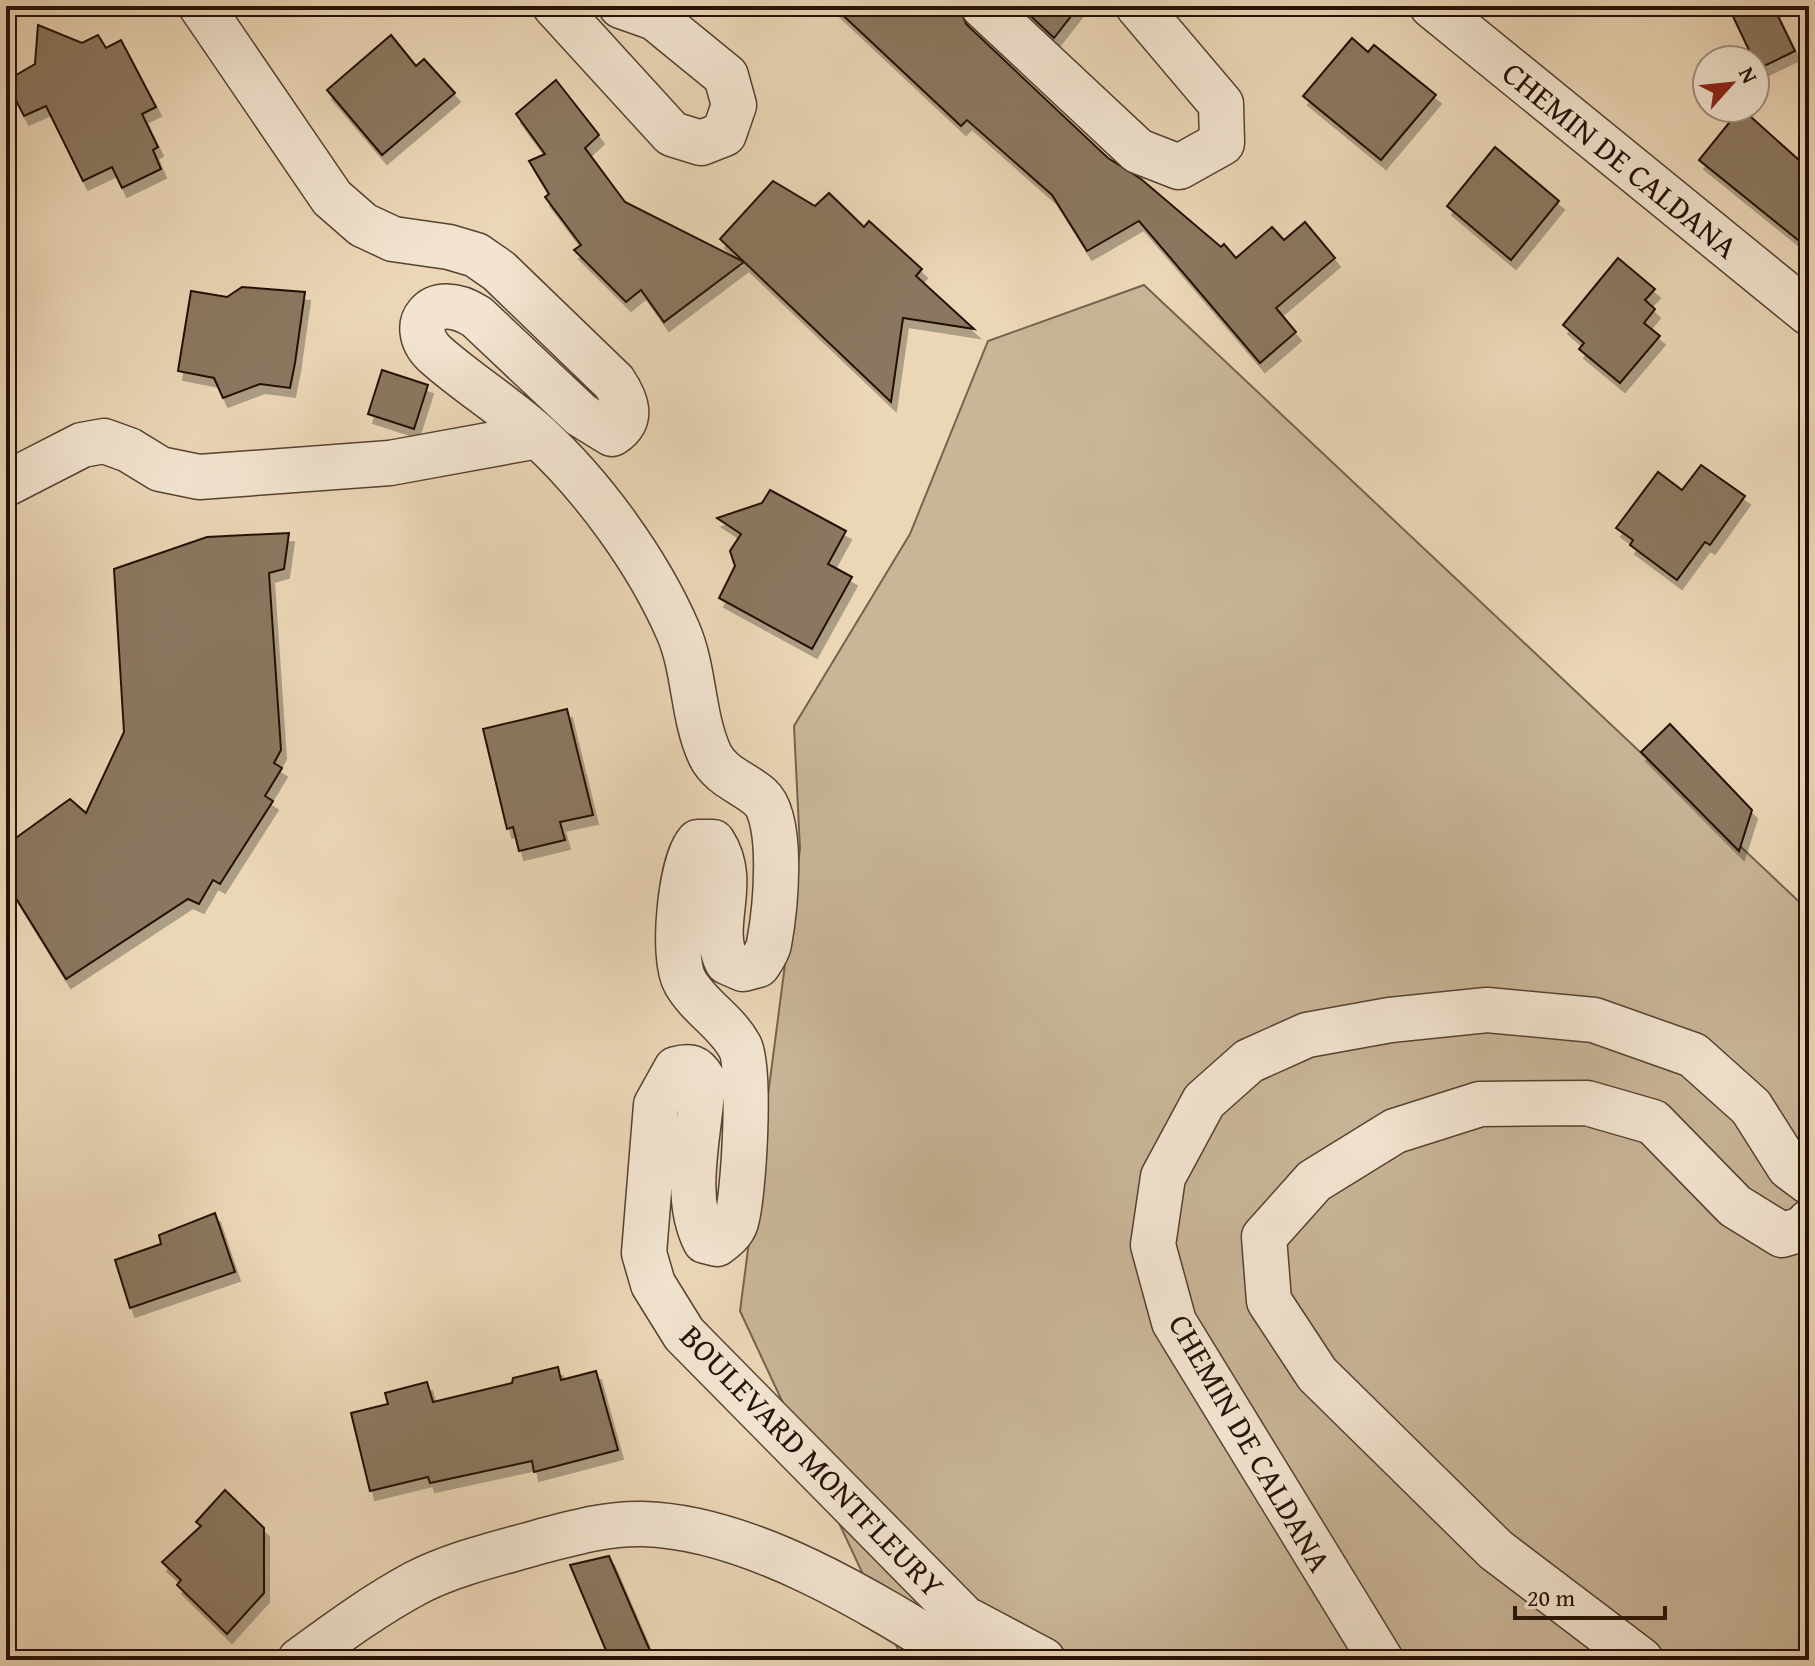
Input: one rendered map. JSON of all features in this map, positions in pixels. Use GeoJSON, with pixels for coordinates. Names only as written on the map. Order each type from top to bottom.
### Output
{"type":"FeatureCollection","features":[{"type":"Feature","properties":{"kind":"street","name":"BOULEVARD MONTFLEURY"},"geometry":{"type":"LineString","coordinates":[[201,6],[332,198],[363,225],[393,239],[449,247],[476,255],[499,271],[614,382],[623,396],[628,415],[623,427],[612,434],[599,429],[477,317],[448,304],[428,314],[423,334],[434,354],[538,436],[621,533],[660,589],[680,637],[700,727],[711,758],[731,779],[760,796],[774,816],[769,947],[758,965],[743,969],[727,962],[720,948],[727,873],[722,855],[713,842],[698,842],[690,851],[684,869],[678,955],[683,979],[699,1004],[740,1047],[746,1069],[740,1195],[736,1224],[728,1236],[717,1244],[705,1241],[696,1223],[693,1199],[703,1079],[697,1069],[688,1065],[676,1069],[656,1105],[644,1253],[653,1284],[684,1334],[964,1618],[1043,1660]]}},
{"type":"Feature","properties":{"kind":"street"},"geometry":{"type":"LineString","coordinates":[[555,6],[672,134],[701,143],[724,134],[734,105],[726,76],[655,18],[621,6]]}},
{"type":"Feature","properties":{"kind":"street"},"geometry":{"type":"LineString","coordinates":[[983,6],[1138,151],[1179,167],[1222,143],[1221,104],[1138,6]]}},
{"type":"Feature","properties":{"kind":"street","name":"CHEMIN DE CALDANA"},"geometry":{"type":"LineString","coordinates":[[1432,6],[1809,313]]}},
{"type":"Feature","properties":{"kind":"street"},"geometry":{"type":"LineString","coordinates":[[6,484],[82,445],[104,441],[129,450],[160,469],[199,477],[390,463],[538,436]]}},
{"type":"Feature","properties":{"kind":"street","name":"CHEMIN DE CALDANA"},"geometry":{"type":"LineString","coordinates":[[1381,1660],[1174,1322],[1153,1245],[1163,1177],[1204,1101],[1249,1061],[1307,1035],[1390,1020],[1487,1010],[1594,1020],[1693,1055],[1751,1107],[1789,1167],[1809,1182]]}},
{"type":"Feature","properties":{"kind":"street"},"geometry":{"type":"LineString","coordinates":[[1641,1660],[1496,1550],[1317,1374],[1269,1301],[1264,1237],[1314,1181],[1395,1131],[1480,1104],[1587,1103],[1653,1122],[1735,1206],[1782,1235],[1806,1228],[1809,1222]]}},
{"type":"Feature","properties":{"kind":"street","name":"BOULEVARD MONTFLEURY"},"geometry":{"type":"LineString","coordinates":[[300,1660],[418,1582],[492,1555],[598,1526],[645,1524],[697,1532],[754,1549],[841,1589],[964,1660]]}},
{"type":"Feature","properties":{"kind":"shaded area"},"geometry":{"type":"Polygon","coordinates":[[[1144,285],[1809,911],[1809,1660],[903,1660],[740,1311],[800,849],[794,726],[910,534],[988,341],[1144,285]]]}},
{"type":"Feature","properties":{"kind":"building"},"geometry":{"type":"Polygon","coordinates":[[[833,6],[959,6],[966,24],[1108,158],[1141,179],[1221,247],[1224,244],[1236,258],[1272,227],[1284,240],[1305,222],[1335,258],[1276,308],[1296,332],[1260,363],[1139,221],[1087,251],[1052,195],[967,120],[961,126],[833,6]]]}},
{"type":"Feature","properties":{"kind":"building"},"geometry":{"type":"Polygon","coordinates":[[[1020,6],[1079,6],[1054,38],[1020,6]]]}},
{"type":"Feature","properties":{"kind":"building"},"geometry":{"type":"Polygon","coordinates":[[[1728,6],[1773,6],[1795,51],[1771,63],[1771,44],[1746,44],[1728,6]]]}},
{"type":"Feature","properties":{"kind":"building"},"geometry":{"type":"Polygon","coordinates":[[[38,25],[82,43],[98,35],[106,48],[121,40],[156,107],[142,114],[158,147],[153,150],[161,169],[122,188],[112,167],[83,181],[46,106],[24,116],[6,81],[35,64],[38,25]]]}},
{"type":"Feature","properties":{"kind":"building"},"geometry":{"type":"Polygon","coordinates":[[[391,35],[416,66],[424,59],[455,93],[382,155],[327,90],[391,35]]]}},
{"type":"Feature","properties":{"kind":"building"},"geometry":{"type":"Polygon","coordinates":[[[1352,38],[1368,52],[1374,45],[1436,95],[1381,160],[1303,96],[1352,38]]]}},
{"type":"Feature","properties":{"kind":"building"},"geometry":{"type":"Polygon","coordinates":[[[556,80],[599,135],[585,148],[625,202],[744,262],[664,322],[641,290],[626,302],[574,250],[581,245],[545,197],[549,194],[529,161],[545,154],[516,114],[556,80]]]}},
{"type":"Feature","properties":{"kind":"building"},"geometry":{"type":"Polygon","coordinates":[[[1728,124],[1759,124],[1809,169],[1809,249],[1699,160],[1728,124]]]}},
{"type":"Feature","properties":{"kind":"building"},"geometry":{"type":"Polygon","coordinates":[[[1495,147],[1559,201],[1511,260],[1447,206],[1495,147]]]}},
{"type":"Feature","properties":{"kind":"building"},"geometry":{"type":"Polygon","coordinates":[[[773,181],[815,206],[829,193],[864,227],[869,221],[922,269],[916,276],[974,329],[903,318],[891,402],[720,239],[773,181]]]}},
{"type":"Feature","properties":{"kind":"building"},"geometry":{"type":"Polygon","coordinates":[[[1618,258],[1655,289],[1645,300],[1655,309],[1644,323],[1660,336],[1620,383],[1579,349],[1584,343],[1563,325],[1618,258]]]}},
{"type":"Feature","properties":{"kind":"building"},"geometry":{"type":"Polygon","coordinates":[[[242,287],[305,292],[295,363],[290,388],[260,384],[223,398],[214,378],[178,371],[191,291],[227,297],[242,287]]]}},
{"type":"Feature","properties":{"kind":"building"},"geometry":{"type":"Polygon","coordinates":[[[382,370],[428,385],[414,429],[368,414],[382,370]]]}},
{"type":"Feature","properties":{"kind":"building"},"geometry":{"type":"Polygon","coordinates":[[[1701,465],[1745,496],[1710,545],[1705,542],[1677,580],[1630,545],[1633,540],[1616,528],[1658,472],[1682,490],[1701,465]]]}},
{"type":"Feature","properties":{"kind":"building"},"geometry":{"type":"Polygon","coordinates":[[[770,490],[846,531],[828,564],[852,577],[812,649],[719,598],[735,566],[730,551],[741,534],[717,518],[762,503],[770,490]]]}},
{"type":"Feature","properties":{"kind":"building"},"geometry":{"type":"Polygon","coordinates":[[[289,533],[284,569],[269,573],[281,750],[274,763],[282,768],[265,796],[273,801],[220,884],[213,880],[199,904],[188,899],[66,979],[14,895],[6,876],[6,845],[70,799],[86,813],[124,732],[114,569],[207,537],[289,533]]]}},
{"type":"Feature","properties":{"kind":"building"},"geometry":{"type":"Polygon","coordinates":[[[567,709],[593,815],[560,822],[565,840],[519,851],[513,827],[507,829],[483,729],[567,709]]]}},
{"type":"Feature","properties":{"kind":"building"},"geometry":{"type":"Polygon","coordinates":[[[1670,724],[1752,810],[1739,851],[1641,752],[1670,724]]]}},
{"type":"Feature","properties":{"kind":"building"},"geometry":{"type":"Polygon","coordinates":[[[215,1213],[235,1272],[130,1308],[115,1260],[161,1244],[159,1235],[215,1213]]]}},
{"type":"Feature","properties":{"kind":"building"},"geometry":{"type":"Polygon","coordinates":[[[558,1367],[561,1380],[596,1371],[618,1450],[534,1472],[532,1461],[430,1483],[428,1477],[370,1491],[351,1413],[388,1404],[385,1393],[427,1382],[433,1402],[512,1383],[513,1378],[558,1367]]]}},
{"type":"Feature","properties":{"kind":"building"},"geometry":{"type":"Polygon","coordinates":[[[225,1490],[264,1528],[264,1593],[227,1634],[177,1585],[181,1580],[162,1562],[201,1526],[196,1522],[225,1490]]]}},
{"type":"Feature","properties":{"kind":"building"},"geometry":{"type":"Polygon","coordinates":[[[609,1556],[654,1660],[610,1660],[570,1565],[609,1556]]]}}]}
